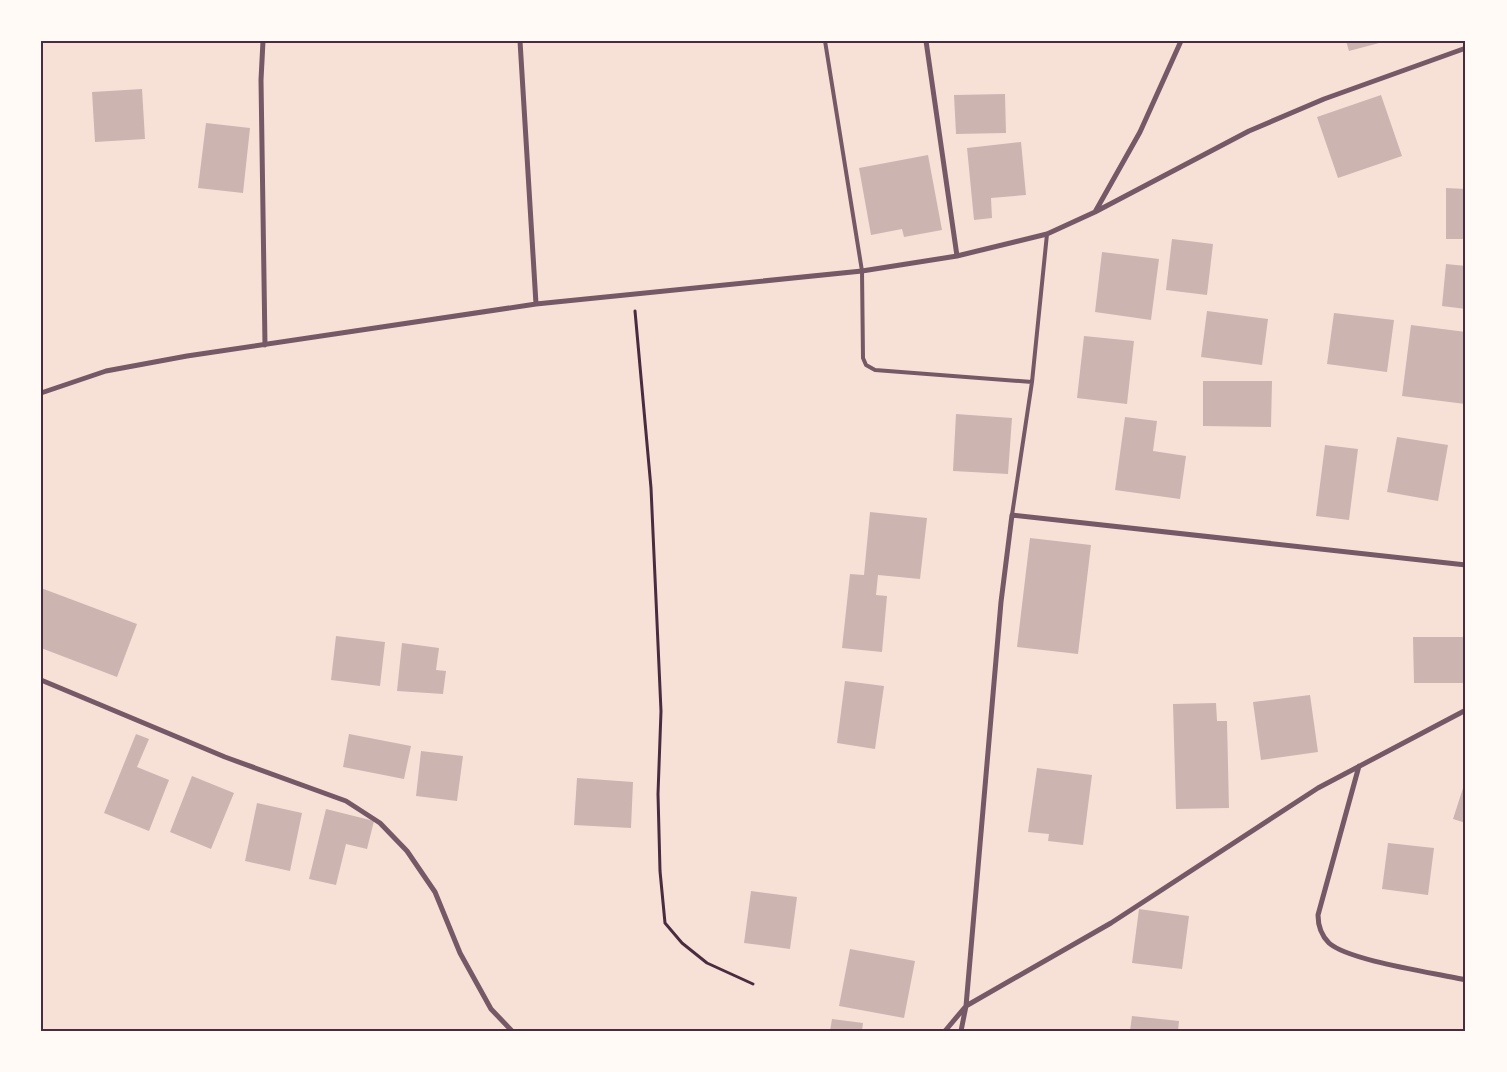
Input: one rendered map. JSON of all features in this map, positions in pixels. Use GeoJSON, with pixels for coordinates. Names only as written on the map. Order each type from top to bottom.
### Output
{"type":"FeatureCollection","features":[{"type":"Feature","properties":{"kind":"street"},"geometry":{"type":"LineString","coordinates":[[263,41],[266,345]]}},
{"type":"Feature","properties":{"kind":"street"},"geometry":{"type":"LineString","coordinates":[[520,41],[536,304]]}},
{"type":"Feature","properties":{"kind":"street"},"geometry":{"type":"LineString","coordinates":[[926,41],[957,256]]}},
{"type":"Feature","properties":{"kind":"street"},"geometry":{"type":"LineString","coordinates":[[1094,212],[1140,132],[1181,41]]}},
{"type":"Feature","properties":{"kind":"street"},"geometry":{"type":"LineString","coordinates":[[41,393],[106,371],[152,361],[536,304],[862,271],[957,256],[1047,234],[1094,212],[1249,131],[1324,99],[1466,48]]}},
{"type":"Feature","properties":{"kind":"street"},"geometry":{"type":"LineString","coordinates":[[961,1031],[966,1006],[1001,602],[1012,515],[1466,565]]}},
{"type":"Feature","properties":{"kind":"street"},"geometry":{"type":"LineString","coordinates":[[41,680],[225,757],[346,802],[380,823],[407,851],[435,892],[460,953],[491,1009],[512,1031]]}},
{"type":"Feature","properties":{"kind":"street"},"geometry":{"type":"LineString","coordinates":[[945,1031],[966,1006],[1110,922],[1318,788],[1466,710]]}},
{"type":"Feature","properties":{"kind":"street"},"geometry":{"type":"LineString","coordinates":[[1359,766],[1318,915],[1319,926],[1329,943],[1360,958],[1466,980]]}},
{"type":"Feature","properties":{"kind":"lane"},"geometry":{"type":"LineString","coordinates":[[824,41],[862,271],[863,358],[866,365],[875,370],[1032,382]]}},
{"type":"Feature","properties":{"kind":"lane"},"geometry":{"type":"LineString","coordinates":[[1012,515],[1032,382],[1047,234]]}},
{"type":"Feature","properties":{"kind":"path"},"geometry":{"type":"LineString","coordinates":[[633,293],[652,488],[661,711],[658,794],[660,871],[665,923],[682,943],[707,963],[753,984]]}},
{"type":"Feature","properties":{"kind":"building"},"geometry":{"type":"Polygon","coordinates":[[[1346,41],[1383,41],[1383,42],[1349,51],[1346,41]]]}},
{"type":"Feature","properties":{"kind":"building"},"geometry":{"type":"Polygon","coordinates":[[[142,89],[145,139],[95,142],[92,92],[142,89]]]}},
{"type":"Feature","properties":{"kind":"building"},"geometry":{"type":"Polygon","coordinates":[[[1005,94],[1006,133],[956,134],[954,95],[1005,94]]]}},
{"type":"Feature","properties":{"kind":"building"},"geometry":{"type":"Polygon","coordinates":[[[1381,95],[1402,156],[1338,178],[1317,117],[1381,95]]]}},
{"type":"Feature","properties":{"kind":"building"},"geometry":{"type":"Polygon","coordinates":[[[206,123],[250,128],[243,193],[198,188],[206,123]]]}},
{"type":"Feature","properties":{"kind":"building"},"geometry":{"type":"Polygon","coordinates":[[[1021,142],[1026,195],[991,198],[992,218],[974,220],[967,148],[1021,142]]]}},
{"type":"Feature","properties":{"kind":"building"},"geometry":{"type":"Polygon","coordinates":[[[928,155],[942,230],[904,237],[902,229],[871,235],[859,168],[928,155]]]}},
{"type":"Feature","properties":{"kind":"building"},"geometry":{"type":"Polygon","coordinates":[[[1446,188],[1466,189],[1466,239],[1446,239],[1446,188]]]}},
{"type":"Feature","properties":{"kind":"building"},"geometry":{"type":"Polygon","coordinates":[[[1172,239],[1213,244],[1207,295],[1166,290],[1172,239]]]}},
{"type":"Feature","properties":{"kind":"building"},"geometry":{"type":"Polygon","coordinates":[[[1102,252],[1159,259],[1151,320],[1095,312],[1102,252]]]}},
{"type":"Feature","properties":{"kind":"building"},"geometry":{"type":"Polygon","coordinates":[[[1446,264],[1466,266],[1466,309],[1442,306],[1446,264]]]}},
{"type":"Feature","properties":{"kind":"building"},"geometry":{"type":"Polygon","coordinates":[[[1207,311],[1268,319],[1262,365],[1201,357],[1207,311]]]}},
{"type":"Feature","properties":{"kind":"building"},"geometry":{"type":"Polygon","coordinates":[[[1334,313],[1394,320],[1387,372],[1327,364],[1334,313]]]}},
{"type":"Feature","properties":{"kind":"building"},"geometry":{"type":"Polygon","coordinates":[[[1411,325],[1466,332],[1465,404],[1402,396],[1411,325]]]}},
{"type":"Feature","properties":{"kind":"building"},"geometry":{"type":"Polygon","coordinates":[[[1084,336],[1134,341],[1127,404],[1077,398],[1084,336]]]}},
{"type":"Feature","properties":{"kind":"building"},"geometry":{"type":"Polygon","coordinates":[[[1203,381],[1272,381],[1271,427],[1203,426],[1203,381]]]}},
{"type":"Feature","properties":{"kind":"building"},"geometry":{"type":"Polygon","coordinates":[[[956,414],[1012,418],[1008,474],[953,471],[956,414]]]}},
{"type":"Feature","properties":{"kind":"building"},"geometry":{"type":"Polygon","coordinates":[[[1125,417],[1157,421],[1153,451],[1186,456],[1180,499],[1115,490],[1125,417]]]}},
{"type":"Feature","properties":{"kind":"building"},"geometry":{"type":"Polygon","coordinates":[[[1397,437],[1448,445],[1438,501],[1387,492],[1397,437]]]}},
{"type":"Feature","properties":{"kind":"building"},"geometry":{"type":"Polygon","coordinates":[[[1325,445],[1358,449],[1349,520],[1316,516],[1325,445]]]}},
{"type":"Feature","properties":{"kind":"building"},"geometry":{"type":"Polygon","coordinates":[[[870,512],[927,518],[920,579],[878,575],[876,595],[887,596],[882,652],[842,648],[850,574],[864,575],[870,512]]]}},
{"type":"Feature","properties":{"kind":"building"},"geometry":{"type":"Polygon","coordinates":[[[1030,538],[1091,545],[1078,654],[1017,647],[1030,538]]]}},
{"type":"Feature","properties":{"kind":"building"},"geometry":{"type":"Polygon","coordinates":[[[41,588],[137,624],[117,677],[41,648],[41,588]]]}},
{"type":"Feature","properties":{"kind":"building"},"geometry":{"type":"Polygon","coordinates":[[[336,636],[385,642],[380,686],[331,680],[336,636]]]}},
{"type":"Feature","properties":{"kind":"building"},"geometry":{"type":"Polygon","coordinates":[[[1413,637],[1466,637],[1466,683],[1414,683],[1413,637]]]}},
{"type":"Feature","properties":{"kind":"building"},"geometry":{"type":"Polygon","coordinates":[[[402,643],[439,648],[436,670],[446,671],[443,694],[397,691],[402,643]]]}},
{"type":"Feature","properties":{"kind":"building"},"geometry":{"type":"Polygon","coordinates":[[[845,681],[884,686],[875,749],[837,743],[845,681]]]}},
{"type":"Feature","properties":{"kind":"building"},"geometry":{"type":"Polygon","coordinates":[[[1310,695],[1318,752],[1261,760],[1253,702],[1310,695]]]}},
{"type":"Feature","properties":{"kind":"building"},"geometry":{"type":"Polygon","coordinates":[[[1216,703],[1217,721],[1227,721],[1229,808],[1176,809],[1173,704],[1216,703]]]}},
{"type":"Feature","properties":{"kind":"building"},"geometry":{"type":"Polygon","coordinates":[[[136,734],[149,739],[137,767],[169,780],[149,831],[104,813],[136,734]]]}},
{"type":"Feature","properties":{"kind":"building"},"geometry":{"type":"Polygon","coordinates":[[[349,734],[411,746],[404,779],[343,767],[349,734]]]}},
{"type":"Feature","properties":{"kind":"building"},"geometry":{"type":"Polygon","coordinates":[[[421,751],[463,756],[457,801],[416,796],[421,751]]]}},
{"type":"Feature","properties":{"kind":"building"},"geometry":{"type":"Polygon","coordinates":[[[1037,768],[1092,775],[1083,845],[1048,841],[1049,834],[1028,832],[1037,768]]]}},
{"type":"Feature","properties":{"kind":"building"},"geometry":{"type":"Polygon","coordinates":[[[192,776],[234,793],[211,849],[170,832],[192,776]]]}},
{"type":"Feature","properties":{"kind":"building"},"geometry":{"type":"Polygon","coordinates":[[[577,778],[633,782],[631,828],[574,825],[577,778]]]}},
{"type":"Feature","properties":{"kind":"building"},"geometry":{"type":"Polygon","coordinates":[[[1466,782],[1466,823],[1453,819],[1466,782]]]}},
{"type":"Feature","properties":{"kind":"building"},"geometry":{"type":"Polygon","coordinates":[[[257,803],[302,813],[290,871],[245,861],[257,803]]]}},
{"type":"Feature","properties":{"kind":"building"},"geometry":{"type":"Polygon","coordinates":[[[326,809],[374,821],[367,849],[346,844],[336,885],[309,879],[326,809]]]}},
{"type":"Feature","properties":{"kind":"building"},"geometry":{"type":"Polygon","coordinates":[[[1388,843],[1434,848],[1428,895],[1382,889],[1388,843]]]}},
{"type":"Feature","properties":{"kind":"building"},"geometry":{"type":"Polygon","coordinates":[[[751,891],[797,897],[790,949],[744,943],[751,891]]]}},
{"type":"Feature","properties":{"kind":"building"},"geometry":{"type":"Polygon","coordinates":[[[1139,909],[1189,916],[1182,969],[1132,963],[1139,909]]]}},
{"type":"Feature","properties":{"kind":"building"},"geometry":{"type":"Polygon","coordinates":[[[850,949],[915,961],[904,1018],[839,1006],[850,949]]]}},
{"type":"Feature","properties":{"kind":"building"},"geometry":{"type":"Polygon","coordinates":[[[1132,1016],[1179,1021],[1178,1031],[1130,1031],[1132,1016]]]}},
{"type":"Feature","properties":{"kind":"building"},"geometry":{"type":"Polygon","coordinates":[[[832,1019],[863,1023],[862,1031],[830,1031],[832,1019]]]}}]}
